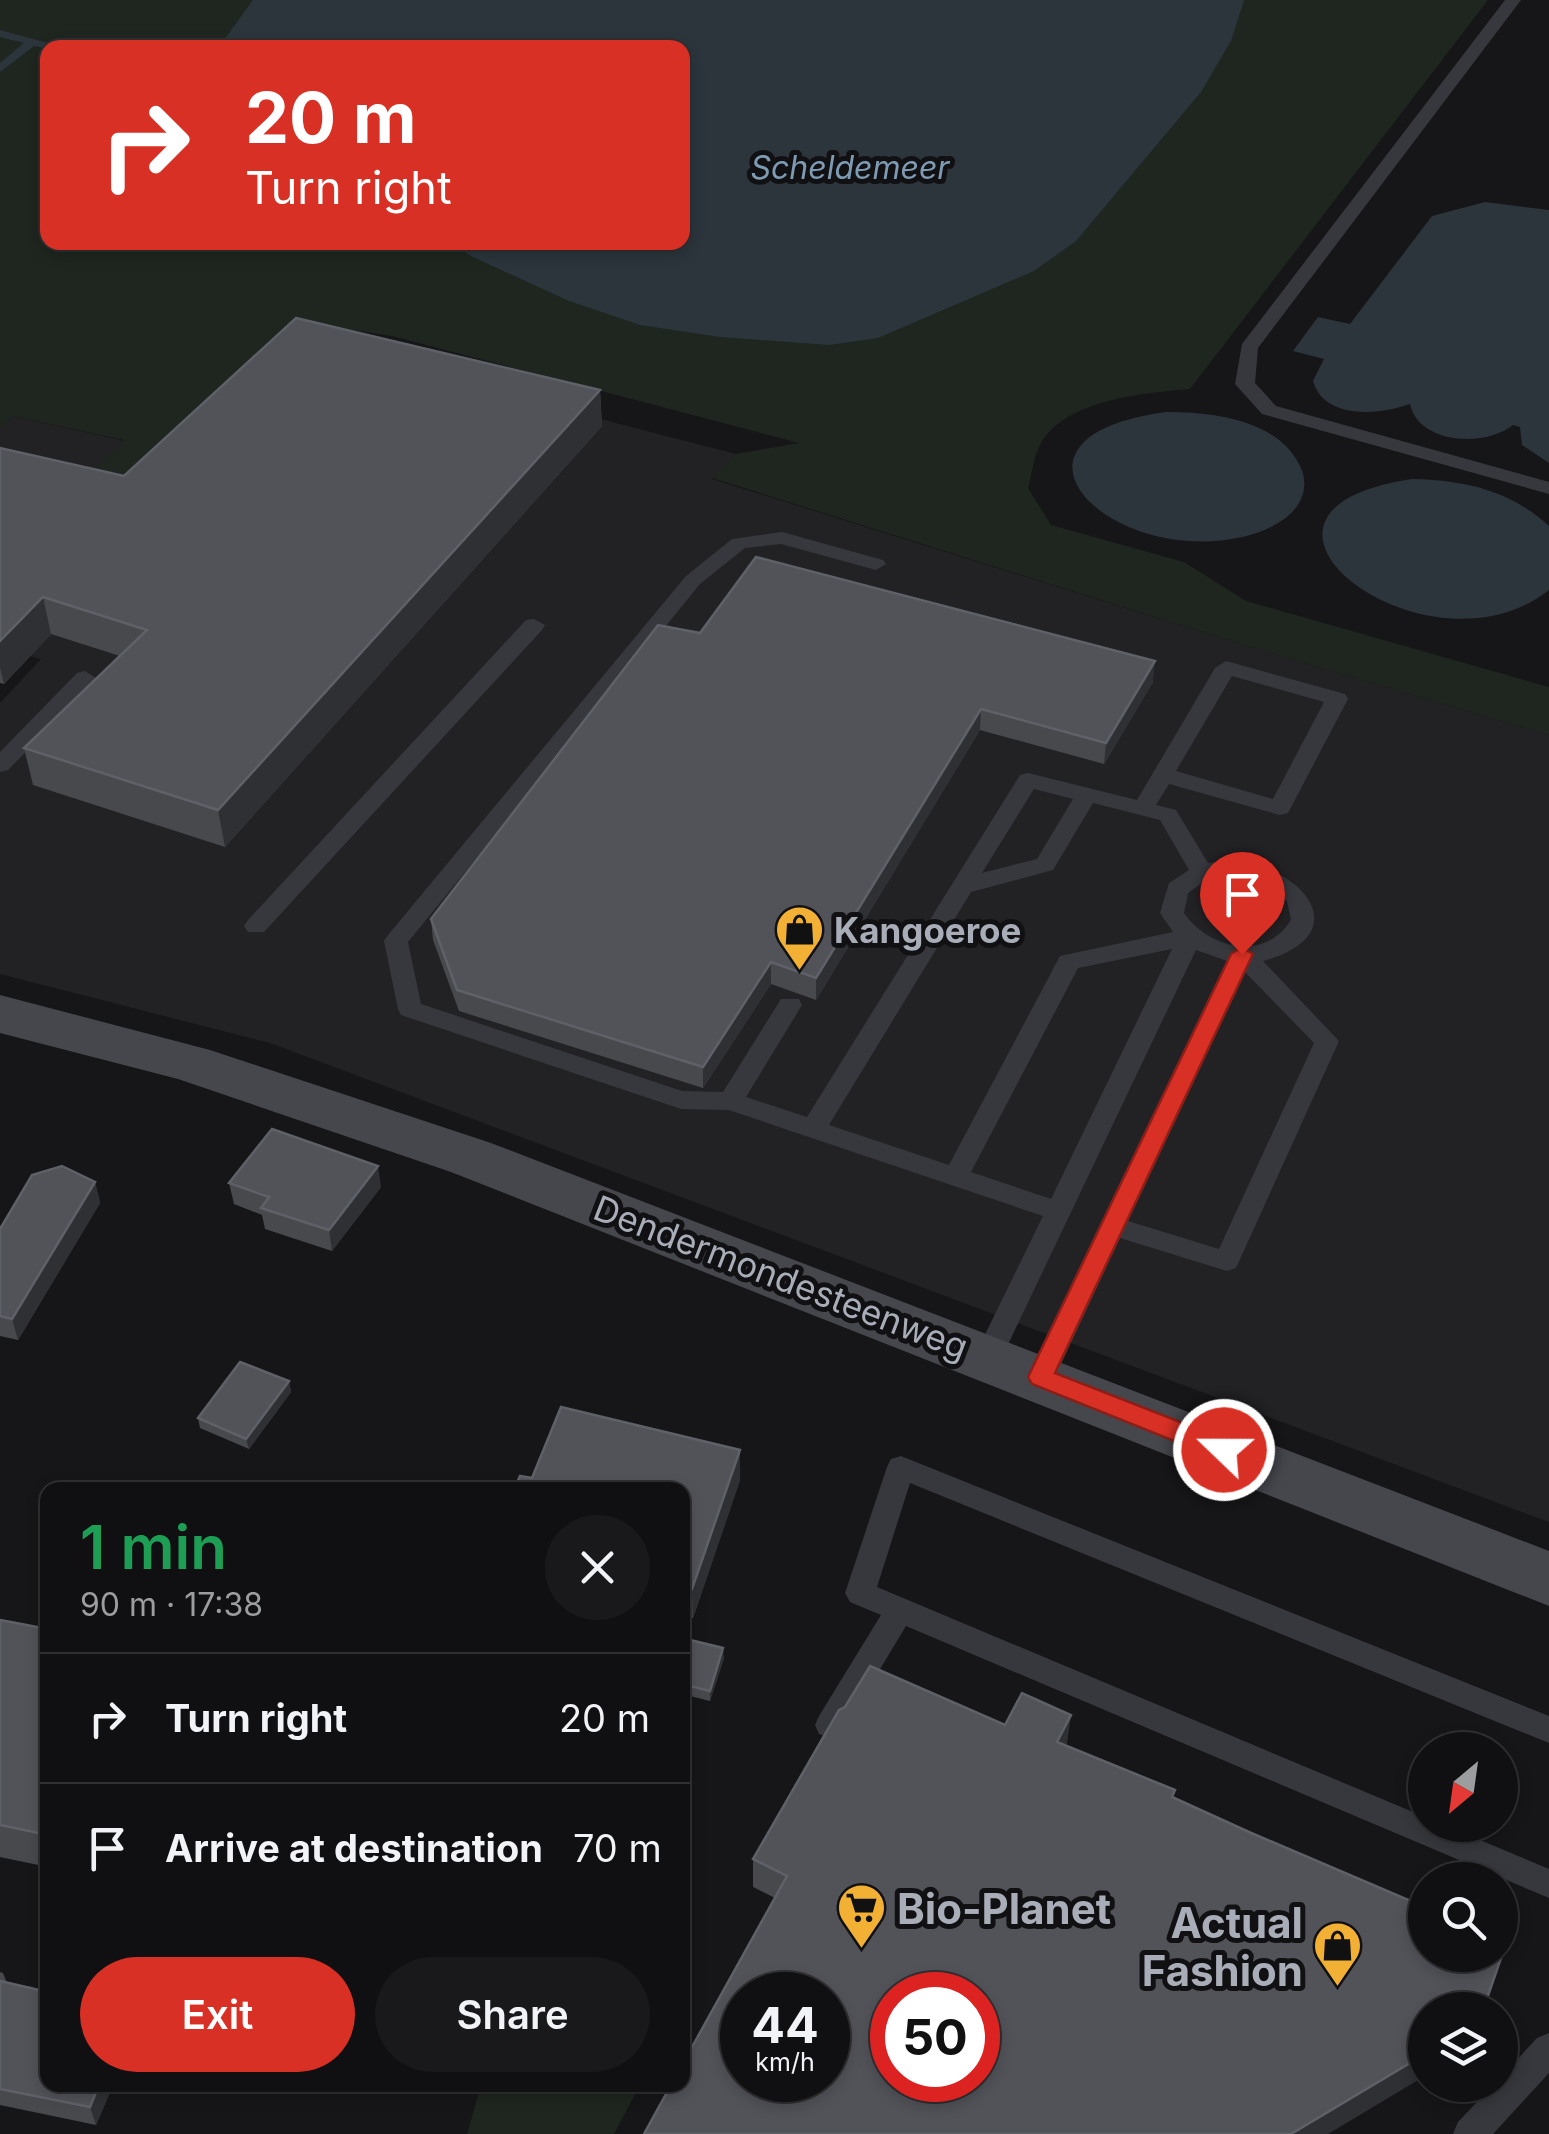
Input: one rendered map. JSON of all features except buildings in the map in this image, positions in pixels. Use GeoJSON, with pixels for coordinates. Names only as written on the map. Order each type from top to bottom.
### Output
{"type":"FeatureCollection","features":[{"type":"Feature","properties":{"kind":"main road","name":"Dendermondesteenweg"},"geometry":{"type":"LineString","coordinates":[[0,1014],[154,1054],[332,1107],[614,1211],[1549,1578]]}},
{"type":"Feature","properties":{"kind":"lane"},"geometry":{"type":"LineString","coordinates":[[1512,0],[1249,348],[1245,384],[1269,410],[1549,488]]}},
{"type":"Feature","properties":{"kind":"lane"},"geometry":{"type":"LineString","coordinates":[[876,564],[782,538],[738,543],[693,580],[396,941],[410,1009],[681,1100],[730,1101],[1057,1211]]}},
{"type":"Feature","properties":{"kind":"lane"},"geometry":{"type":"LineString","coordinates":[[256,926],[534,625]]}},
{"type":"Feature","properties":{"kind":"lane"},"geometry":{"type":"LineString","coordinates":[[1143,808],[1162,775],[1226,668],[1337,700],[1280,808],[1162,775]]}},
{"type":"Feature","properties":{"kind":"lane"},"geometry":{"type":"LineString","coordinates":[[0,766],[85,678]]}},
{"type":"Feature","properties":{"kind":"lane"},"geometry":{"type":"LineString","coordinates":[[812,1129],[1028,780],[1168,814],[1202,872]]}},
{"type":"Feature","properties":{"kind":"lane"},"geometry":{"type":"LineString","coordinates":[[963,886],[1045,865],[1087,794]]}},
{"type":"Feature","properties":{"kind":"lane"},"geometry":{"type":"LineString","coordinates":[[1232,868],[1263,873],[1281,882],[1301,908],[1302,922],[1295,935],[1282,946],[1242,954],[1223,952],[1190,938],[1178,926],[1172,900],[1188,879],[1202,872],[1232,868]]}},
{"type":"Feature","properties":{"kind":"lane"},"geometry":{"type":"LineString","coordinates":[[955,1177],[1069,962],[1190,938]]}},
{"type":"Feature","properties":{"kind":"lane"},"geometry":{"type":"LineString","coordinates":[[1014,1367],[1057,1211],[1190,938]]}},
{"type":"Feature","properties":{"kind":"lane"},"geometry":{"type":"LineString","coordinates":[[1014,1367],[1112,1226],[1242,954]]}},
{"type":"Feature","properties":{"kind":"lane"},"geometry":{"type":"LineString","coordinates":[[1112,1226],[1227,1261],[1327,1041],[1242,954]]}},
{"type":"Feature","properties":{"kind":"lane"},"geometry":{"type":"LineString","coordinates":[[730,1101],[790,1006]]}},
{"type":"Feature","properties":{"kind":"lane"},"geometry":{"type":"LineString","coordinates":[[1549,1730],[901,1466],[860,1593],[1549,1884]]}},
{"type":"Feature","properties":{"kind":"lane"},"geometry":{"type":"LineString","coordinates":[[830,1725],[900,1610]]}},
{"type":"Feature","properties":{"kind":"lane"},"geometry":{"type":"LineString","coordinates":[[1470,2134],[1549,2049]]}},
{"type":"Feature","properties":{"kind":"shaded area"},"geometry":{"type":"Polygon","coordinates":[[[0,0],[1488,0],[1190,389],[1108,401],[1069,417],[1041,443],[1028,488],[1051,525],[1184,562],[1246,601],[1549,687],[1549,735],[1254,648],[712,478],[736,454],[799,443],[392,336],[313,324],[125,504],[73,490],[124,440],[13,416],[0,427],[0,0]]]}},
{"type":"Feature","properties":{"kind":"shaded area"},"geometry":{"type":"Polygon","coordinates":[[[281,337],[736,454],[712,479],[1254,648],[1549,735],[1549,1522],[270,1043],[0,974],[0,703],[41,659],[0,649],[0,427],[13,416],[125,441],[281,337]]]}},
{"type":"Feature","properties":{"kind":"shaded area"},"geometry":{"type":"Polygon","coordinates":[[[479,2092],[636,2092],[614,2134],[467,2134],[479,2092]]]}},
{"type":"Feature","properties":{"kind":"water","name":"Scheldemeer"},"geometry":{"type":"Polygon","coordinates":[[[253,0],[1244,0],[1231,41],[1201,92],[1076,241],[1034,271],[878,338],[829,345],[720,337],[640,325],[569,301],[462,250],[690,250],[690,40],[224,40],[253,0]]]}},
{"type":"Feature","properties":{"kind":"water"},"geometry":{"type":"Polygon","coordinates":[[[1485,202],[1549,210],[1549,463],[1522,445],[1520,427],[1513,425],[1487,437],[1455,438],[1426,428],[1410,404],[1369,412],[1329,403],[1313,381],[1324,359],[1293,351],[1318,317],[1350,324],[1432,216],[1485,202]]]}},
{"type":"Feature","properties":{"kind":"water"},"geometry":{"type":"Polygon","coordinates":[[[1166,412],[1242,421],[1276,438],[1290,450],[1303,475],[1303,494],[1294,510],[1274,525],[1250,535],[1193,541],[1147,534],[1110,517],[1084,495],[1073,470],[1080,446],[1110,426],[1166,412]]]}},
{"type":"Feature","properties":{"kind":"water"},"geometry":{"type":"Polygon","coordinates":[[[1412,479],[1485,489],[1518,504],[1549,526],[1549,590],[1499,614],[1445,618],[1395,606],[1353,583],[1327,554],[1324,523],[1350,497],[1412,479]]]}},
{"type":"Feature","properties":{"kind":"waterway"},"geometry":{"type":"LineString","coordinates":[[0,33],[40,44]]}},
{"type":"Feature","properties":{"kind":"waterway"},"geometry":{"type":"LineString","coordinates":[[0,69],[32,42]]}},
{"type":"Feature","properties":{"kind":"place","name":"Kangoeroe"},"geometry":{"type":"Point","coordinates":[799,972]}},
{"type":"Feature","properties":{"kind":"place","name":"Bio-Planet"},"geometry":{"type":"Point","coordinates":[862,1950]}},
{"type":"Feature","properties":{"kind":"place","name":"Actual Fashion"},"geometry":{"type":"Point","coordinates":[1338,1988]}},
{"type":"Feature","properties":{"kind":"route"},"geometry":{"type":"LineString","coordinates":[[1224,1450],[1040,1377],[1242,954]]}}]}
